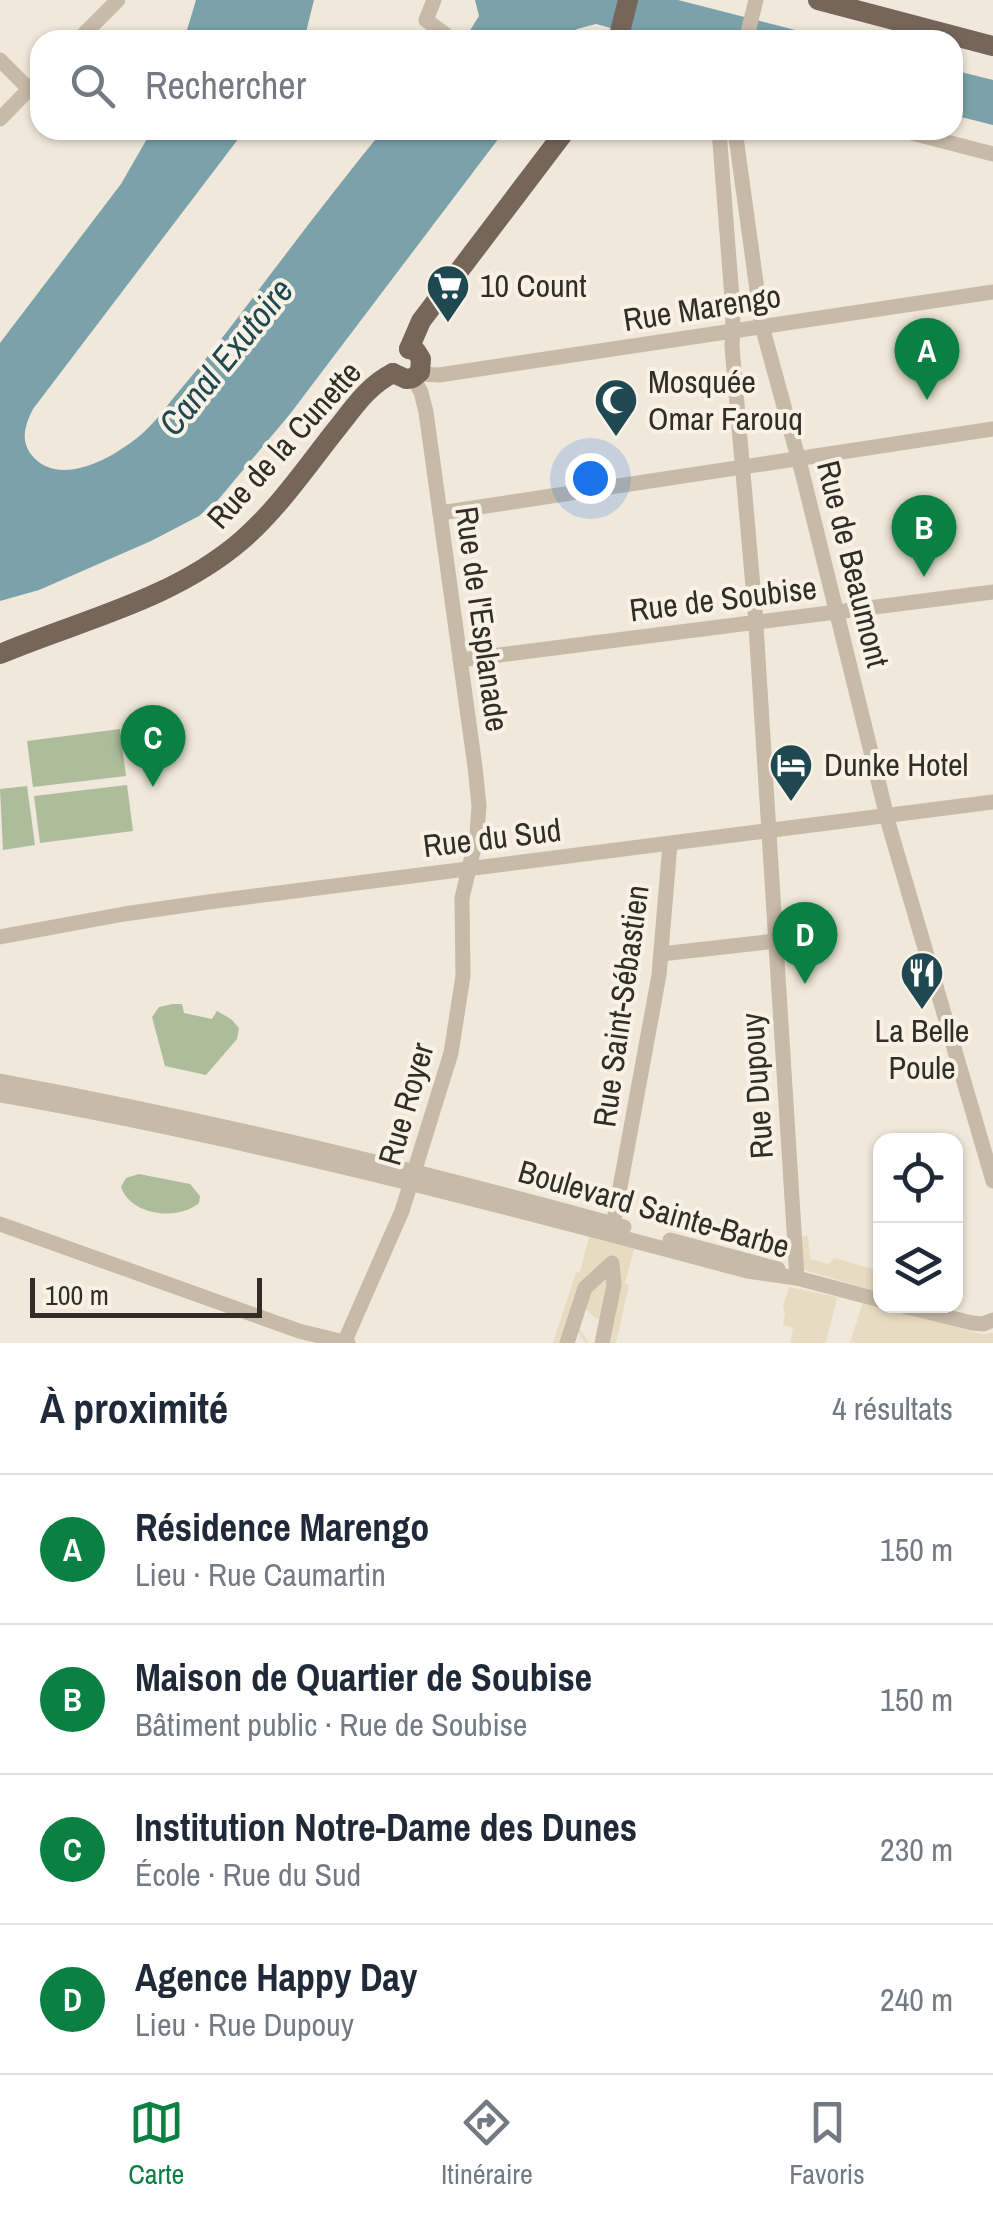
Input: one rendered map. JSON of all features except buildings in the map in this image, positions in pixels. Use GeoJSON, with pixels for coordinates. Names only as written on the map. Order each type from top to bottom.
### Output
{"type":"FeatureCollection","features":[{"type":"Feature","properties":{"kind":"main road"},"geometry":{"type":"LineString","coordinates":[[620,30],[628,0]]}},
{"type":"Feature","properties":{"kind":"main road"},"geometry":{"type":"LineString","coordinates":[[818,0],[932,30]]}},
{"type":"Feature","properties":{"kind":"main road"},"geometry":{"type":"LineString","coordinates":[[963,38],[993,46]]}},
{"type":"Feature","properties":{"kind":"main road","name":"Rue de la Cunette"},"geometry":{"type":"LineString","coordinates":[[408,375],[390,364],[393,356],[399,350],[410,349],[421,320],[558,140]]}},
{"type":"Feature","properties":{"kind":"main road","name":"Rue de la Cunette"},"geometry":{"type":"LineString","coordinates":[[0,654],[162,591],[218,559],[264,518],[368,389],[377,382],[408,375]]}},
{"type":"Feature","properties":{"kind":"street"},"geometry":{"type":"LineString","coordinates":[[88,30],[118,0]]}},
{"type":"Feature","properties":{"kind":"street"},"geometry":{"type":"LineString","coordinates":[[434,0],[426,20],[440,30]]}},
{"type":"Feature","properties":{"kind":"street"},"geometry":{"type":"LineString","coordinates":[[749,30],[756,2]]}},
{"type":"Feature","properties":{"kind":"street"},"geometry":{"type":"LineString","coordinates":[[0,60],[30,81]]}},
{"type":"Feature","properties":{"kind":"street"},"geometry":{"type":"LineString","coordinates":[[0,119],[30,88]]}},
{"type":"Feature","properties":{"kind":"street","name":"Rue Dupouy"},"geometry":{"type":"LineString","coordinates":[[720,140],[797,1278]]}},
{"type":"Feature","properties":{"kind":"street","name":"Rue de Beaumont"},"geometry":{"type":"LineString","coordinates":[[736,140],[762,326],[886,816],[993,1182]]}},
{"type":"Feature","properties":{"kind":"street"},"geometry":{"type":"LineString","coordinates":[[939,140],[993,154]]}},
{"type":"Feature","properties":{"kind":"street","name":"Rue Marengo"},"geometry":{"type":"LineString","coordinates":[[408,375],[439,375],[993,292]]}},
{"type":"Feature","properties":{"kind":"street","name":"Rue de l'Esplanade"},"geometry":{"type":"LineString","coordinates":[[408,375],[424,403],[479,806],[469,869]]}},
{"type":"Feature","properties":{"kind":"street"},"geometry":{"type":"LineString","coordinates":[[440,513],[993,429]]}},
{"type":"Feature","properties":{"kind":"street","name":"Rue de Soubise"},"geometry":{"type":"LineString","coordinates":[[460,660],[993,592]]}},
{"type":"Feature","properties":{"kind":"street","name":"Rue du Sud"},"geometry":{"type":"LineString","coordinates":[[0,937],[192,904],[993,802]]}},
{"type":"Feature","properties":{"kind":"street","name":"Rue Saint-Sébastien"},"geometry":{"type":"LineString","coordinates":[[612,1263],[661,954],[670,844]]}},
{"type":"Feature","properties":{"kind":"street","name":"Rue Royer"},"geometry":{"type":"LineString","coordinates":[[345,1343],[399,1218],[446,1073],[458,1016],[463,963],[462,898],[469,869]]}},
{"type":"Feature","properties":{"kind":"street"},"geometry":{"type":"LineString","coordinates":[[661,954],[776,942]]}},
{"type":"Feature","properties":{"kind":"street","name":"Boulevard Sainte-Barbe"},"geometry":{"type":"LineString","coordinates":[[0,1080],[186,1117],[615,1232],[760,1262],[797,1278],[873,1298]]}},
{"type":"Feature","properties":{"kind":"street","name":"Boulevard Sainte-Barbe"},"geometry":{"type":"LineString","coordinates":[[0,1095],[412,1178]]}},
{"type":"Feature","properties":{"kind":"street"},"geometry":{"type":"LineString","coordinates":[[0,1224],[298,1331],[345,1343]]}},
{"type":"Feature","properties":{"kind":"street"},"geometry":{"type":"LineString","coordinates":[[567,1343],[585,1288],[612,1263]]}},
{"type":"Feature","properties":{"kind":"street"},"geometry":{"type":"LineString","coordinates":[[602,1343],[614,1285],[612,1263]]}},
{"type":"Feature","properties":{"kind":"street"},"geometry":{"type":"LineString","coordinates":[[931,1313],[972,1323],[993,1320]]}},
{"type":"Feature","properties":{"kind":"green space"},"geometry":{"type":"Polygon","coordinates":[[[120,729],[126,776],[33,787],[27,741],[120,729]]]}},
{"type":"Feature","properties":{"kind":"green space"},"geometry":{"type":"Polygon","coordinates":[[[127,785],[133,831],[40,843],[34,796],[127,785]]]}},
{"type":"Feature","properties":{"kind":"green space"},"geometry":{"type":"Polygon","coordinates":[[[27,786],[35,845],[3,850],[0,789],[27,786]]]}},
{"type":"Feature","properties":{"kind":"green space"},"geometry":{"type":"Polygon","coordinates":[[[182,1004],[184,1013],[212,1019],[217,1011],[239,1028],[237,1039],[206,1075],[165,1066],[152,1017],[159,1007],[182,1004]]]}},
{"type":"Feature","properties":{"kind":"green space"},"geometry":{"type":"Polygon","coordinates":[[[139,1174],[190,1184],[200,1196],[199,1203],[179,1212],[145,1210],[126,1197],[121,1187],[126,1178],[139,1174]]]}},
{"type":"Feature","properties":{"kind":"shaded area"},"geometry":{"type":"Polygon","coordinates":[[[808,1236],[810,1259],[829,1264],[834,1258],[873,1269],[873,1290],[804,1270],[798,1237],[808,1236]]]}},
{"type":"Feature","properties":{"kind":"shaded area"},"geometry":{"type":"Polygon","coordinates":[[[589,1237],[634,1249],[616,1343],[598,1343],[601,1320],[584,1307],[580,1329],[589,1343],[578,1332],[572,1343],[553,1343],[576,1272],[580,1272],[589,1237]]]}},
{"type":"Feature","properties":{"kind":"shaded area"},"geometry":{"type":"Polygon","coordinates":[[[789,1287],[837,1297],[826,1343],[790,1343],[793,1328],[783,1325],[789,1287]]]}},
{"type":"Feature","properties":{"kind":"shaded area"},"geometry":{"type":"Polygon","coordinates":[[[863,1302],[873,1305],[873,1313],[904,1313],[981,1334],[993,1333],[993,1343],[850,1343],[863,1302]]]}},
{"type":"Feature","properties":{"kind":"water"},"geometry":{"type":"Polygon","coordinates":[[[196,0],[314,0],[306,30],[187,30],[196,0]]]}},
{"type":"Feature","properties":{"kind":"water"},"geometry":{"type":"Polygon","coordinates":[[[475,0],[678,0],[795,30],[618,30],[596,24],[576,30],[470,30],[479,16],[475,0]]]}},
{"type":"Feature","properties":{"kind":"water"},"geometry":{"type":"Polygon","coordinates":[[[963,72],[993,80],[993,125],[963,118],[963,72]]]}},
{"type":"Feature","properties":{"kind":"water","name":"Canal Exutoire"},"geometry":{"type":"Polygon","coordinates":[[[146,140],[237,140],[33,409],[25,442],[42,464],[56,469],[72,470],[105,459],[149,427],[375,140],[497,140],[290,414],[218,500],[199,516],[151,541],[39,590],[0,601],[0,343],[121,184],[146,140]]]}},
{"type":"Feature","properties":{"kind":"place","name":"10 Count"},"geometry":{"type":"Point","coordinates":[448,324]}},
{"type":"Feature","properties":{"kind":"place","name":"Résidence Marengo"},"geometry":{"type":"Point","coordinates":[927,400]}},
{"type":"Feature","properties":{"kind":"place","name":"Mosquée Omar Farouq"},"geometry":{"type":"Point","coordinates":[616,438]}},
{"type":"Feature","properties":{"kind":"place","name":"Maison de Quartier de Soubise"},"geometry":{"type":"Point","coordinates":[924,577]}},
{"type":"Feature","properties":{"kind":"place","name":"Institution Notre-Dame des Dunes"},"geometry":{"type":"Point","coordinates":[153,787]}},
{"type":"Feature","properties":{"kind":"place","name":"Dunke Hotel"},"geometry":{"type":"Point","coordinates":[791,803]}},
{"type":"Feature","properties":{"kind":"place","name":"Agence Happy Day"},"geometry":{"type":"Point","coordinates":[805,984]}},
{"type":"Feature","properties":{"kind":"place","name":"La Belle Poule"},"geometry":{"type":"Point","coordinates":[922,1011]}}]}
